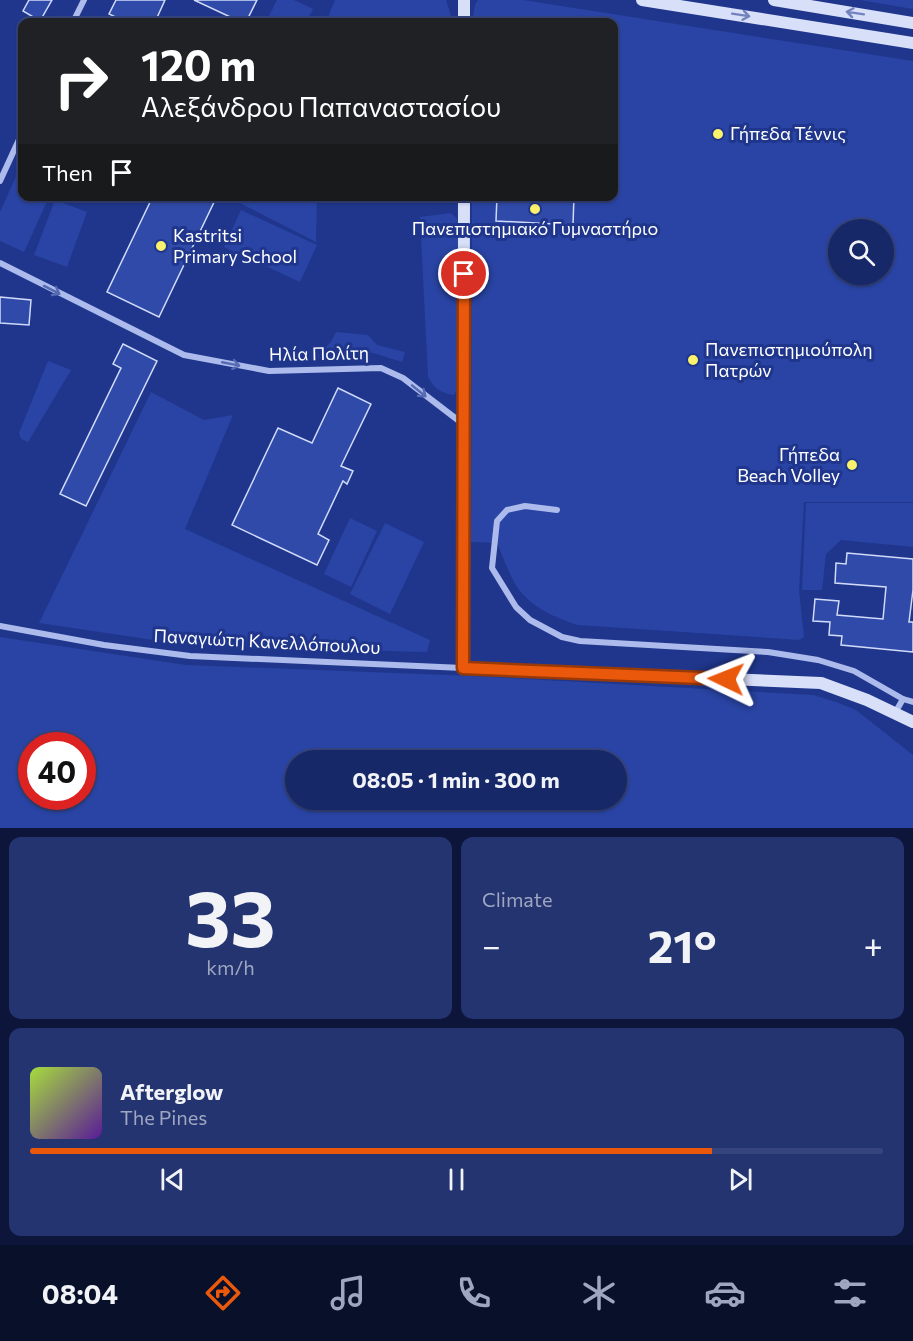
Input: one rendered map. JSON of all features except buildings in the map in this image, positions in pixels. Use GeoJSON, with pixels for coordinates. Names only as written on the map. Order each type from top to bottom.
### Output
{"type":"FeatureCollection","features":[{"type":"Feature","properties":{"kind":"street"},"geometry":{"type":"LineString","coordinates":[[75,18],[84,0]]}},
{"type":"Feature","properties":{"kind":"street"},"geometry":{"type":"LineString","coordinates":[[464,0],[464,18]]}},
{"type":"Feature","properties":{"kind":"street"},"geometry":{"type":"LineString","coordinates":[[642,0],[913,43]]}},
{"type":"Feature","properties":{"kind":"street"},"geometry":{"type":"LineString","coordinates":[[774,0],[913,23]]}},
{"type":"Feature","properties":{"kind":"street"},"geometry":{"type":"LineString","coordinates":[[0,181],[18,142]]}},
{"type":"Feature","properties":{"kind":"street"},"geometry":{"type":"LineString","coordinates":[[464,201],[463,668],[821,683],[867,700],[913,722]]}},
{"type":"Feature","properties":{"kind":"street","name":"Ηλία Πολίτη"},"geometry":{"type":"LineString","coordinates":[[0,263],[184,355],[269,371],[381,368],[403,378],[464,425]]}},
{"type":"Feature","properties":{"kind":"street"},"geometry":{"type":"LineString","coordinates":[[557,510],[525,506],[507,510],[498,520],[492,568],[516,607],[531,620],[547,629],[562,637],[580,641],[768,652],[818,660],[854,671],[903,699],[913,702]]}},
{"type":"Feature","properties":{"kind":"street","name":"Παναγιώτη Κανελλόπουλου"},"geometry":{"type":"LineString","coordinates":[[0,626],[104,645],[190,656],[463,668]]}},
{"type":"Feature","properties":{"kind":"street"},"geometry":{"type":"LineString","coordinates":[[895,712],[903,699]]}},
{"type":"Feature","properties":{"kind":"shaded area"},"geometry":{"type":"Polygon","coordinates":[[[277,0],[294,0],[313,9],[308,18],[268,18],[277,0]]]}},
{"type":"Feature","properties":{"kind":"shaded area"},"geometry":{"type":"Polygon","coordinates":[[[335,0],[446,0],[452,18],[328,18],[335,0]]]}},
{"type":"Feature","properties":{"kind":"shaded area","name":"Πανεπιστημιούπολη Πατρών"},"geometry":{"type":"Polygon","coordinates":[[[478,0],[523,0],[913,61],[913,502],[804,502],[799,590],[804,637],[799,640],[578,625],[544,611],[523,594],[511,577],[497,543],[471,542],[472,201],[618,201],[618,18],[473,18],[478,0]]]}},
{"type":"Feature","properties":{"kind":"shaded area"},"geometry":{"type":"Polygon","coordinates":[[[859,0],[913,0],[913,9],[859,0]]]}},
{"type":"Feature","properties":{"kind":"shaded area"},"geometry":{"type":"Polygon","coordinates":[[[18,172],[18,201],[47,201],[24,252],[0,241],[0,212],[18,172]]]}},
{"type":"Feature","properties":{"kind":"shaded area"},"geometry":{"type":"Polygon","coordinates":[[[55,201],[87,212],[67,267],[34,255],[55,201]]]}},
{"type":"Feature","properties":{"kind":"shaded area"},"geometry":{"type":"Polygon","coordinates":[[[236,201],[317,201],[316,242],[236,201]]]}},
{"type":"Feature","properties":{"kind":"shaded area"},"geometry":{"type":"Polygon","coordinates":[[[241,210],[317,245],[300,282],[224,247],[241,210]]]}},
{"type":"Feature","properties":{"kind":"shaded area"},"geometry":{"type":"Polygon","coordinates":[[[451,213],[457,219],[457,389],[454,395],[438,390],[428,377],[420,217],[451,213]]]}},
{"type":"Feature","properties":{"kind":"shaded area"},"geometry":{"type":"Polygon","coordinates":[[[336,332],[368,335],[377,345],[405,352],[402,362],[373,353],[343,353],[314,358],[331,342],[336,332]]]}},
{"type":"Feature","properties":{"kind":"shaded area"},"geometry":{"type":"Polygon","coordinates":[[[48,361],[71,370],[28,442],[21,439],[19,433],[48,361]]]}},
{"type":"Feature","properties":{"kind":"shaded area"},"geometry":{"type":"Polygon","coordinates":[[[151,392],[204,420],[233,415],[185,529],[430,640],[427,652],[194,646],[39,623],[151,392]]]}},
{"type":"Feature","properties":{"kind":"shaded area"},"geometry":{"type":"Polygon","coordinates":[[[806,503],[913,503],[913,547],[841,540],[826,554],[822,590],[802,590],[806,503]]]}},
{"type":"Feature","properties":{"kind":"shaded area"},"geometry":{"type":"Polygon","coordinates":[[[350,518],[377,531],[351,587],[324,574],[350,518]]]}},
{"type":"Feature","properties":{"kind":"shaded area"},"geometry":{"type":"Polygon","coordinates":[[[385,523],[424,542],[390,614],[350,594],[385,523]]]}},
{"type":"Feature","properties":{"kind":"shaded area"},"geometry":{"type":"Polygon","coordinates":[[[0,637],[186,665],[472,676],[813,695],[856,710],[913,755],[913,828],[0,828],[0,637]]]}},
{"type":"Feature","properties":{"kind":"place","name":"Γήπεδα Τέννις"},"geometry":{"type":"Point","coordinates":[718,134]}},
{"type":"Feature","properties":{"kind":"place","name":"Πανεπιστημιακό Γυμναστήριο"},"geometry":{"type":"Point","coordinates":[535,209]}},
{"type":"Feature","properties":{"kind":"place","name":"Kastritsi Primary School"},"geometry":{"type":"Point","coordinates":[161,246]}},
{"type":"Feature","properties":{"kind":"place","name":"Πανεπιστημιούπολη Πατρών"},"geometry":{"type":"Point","coordinates":[693,360]}},
{"type":"Feature","properties":{"kind":"place","name":"Γήπεδα Beach Volley"},"geometry":{"type":"Point","coordinates":[852,465]}},
{"type":"Feature","properties":{"kind":"route"},"geometry":{"type":"LineString","coordinates":[[464,274],[463,668],[726,679]]}}]}
